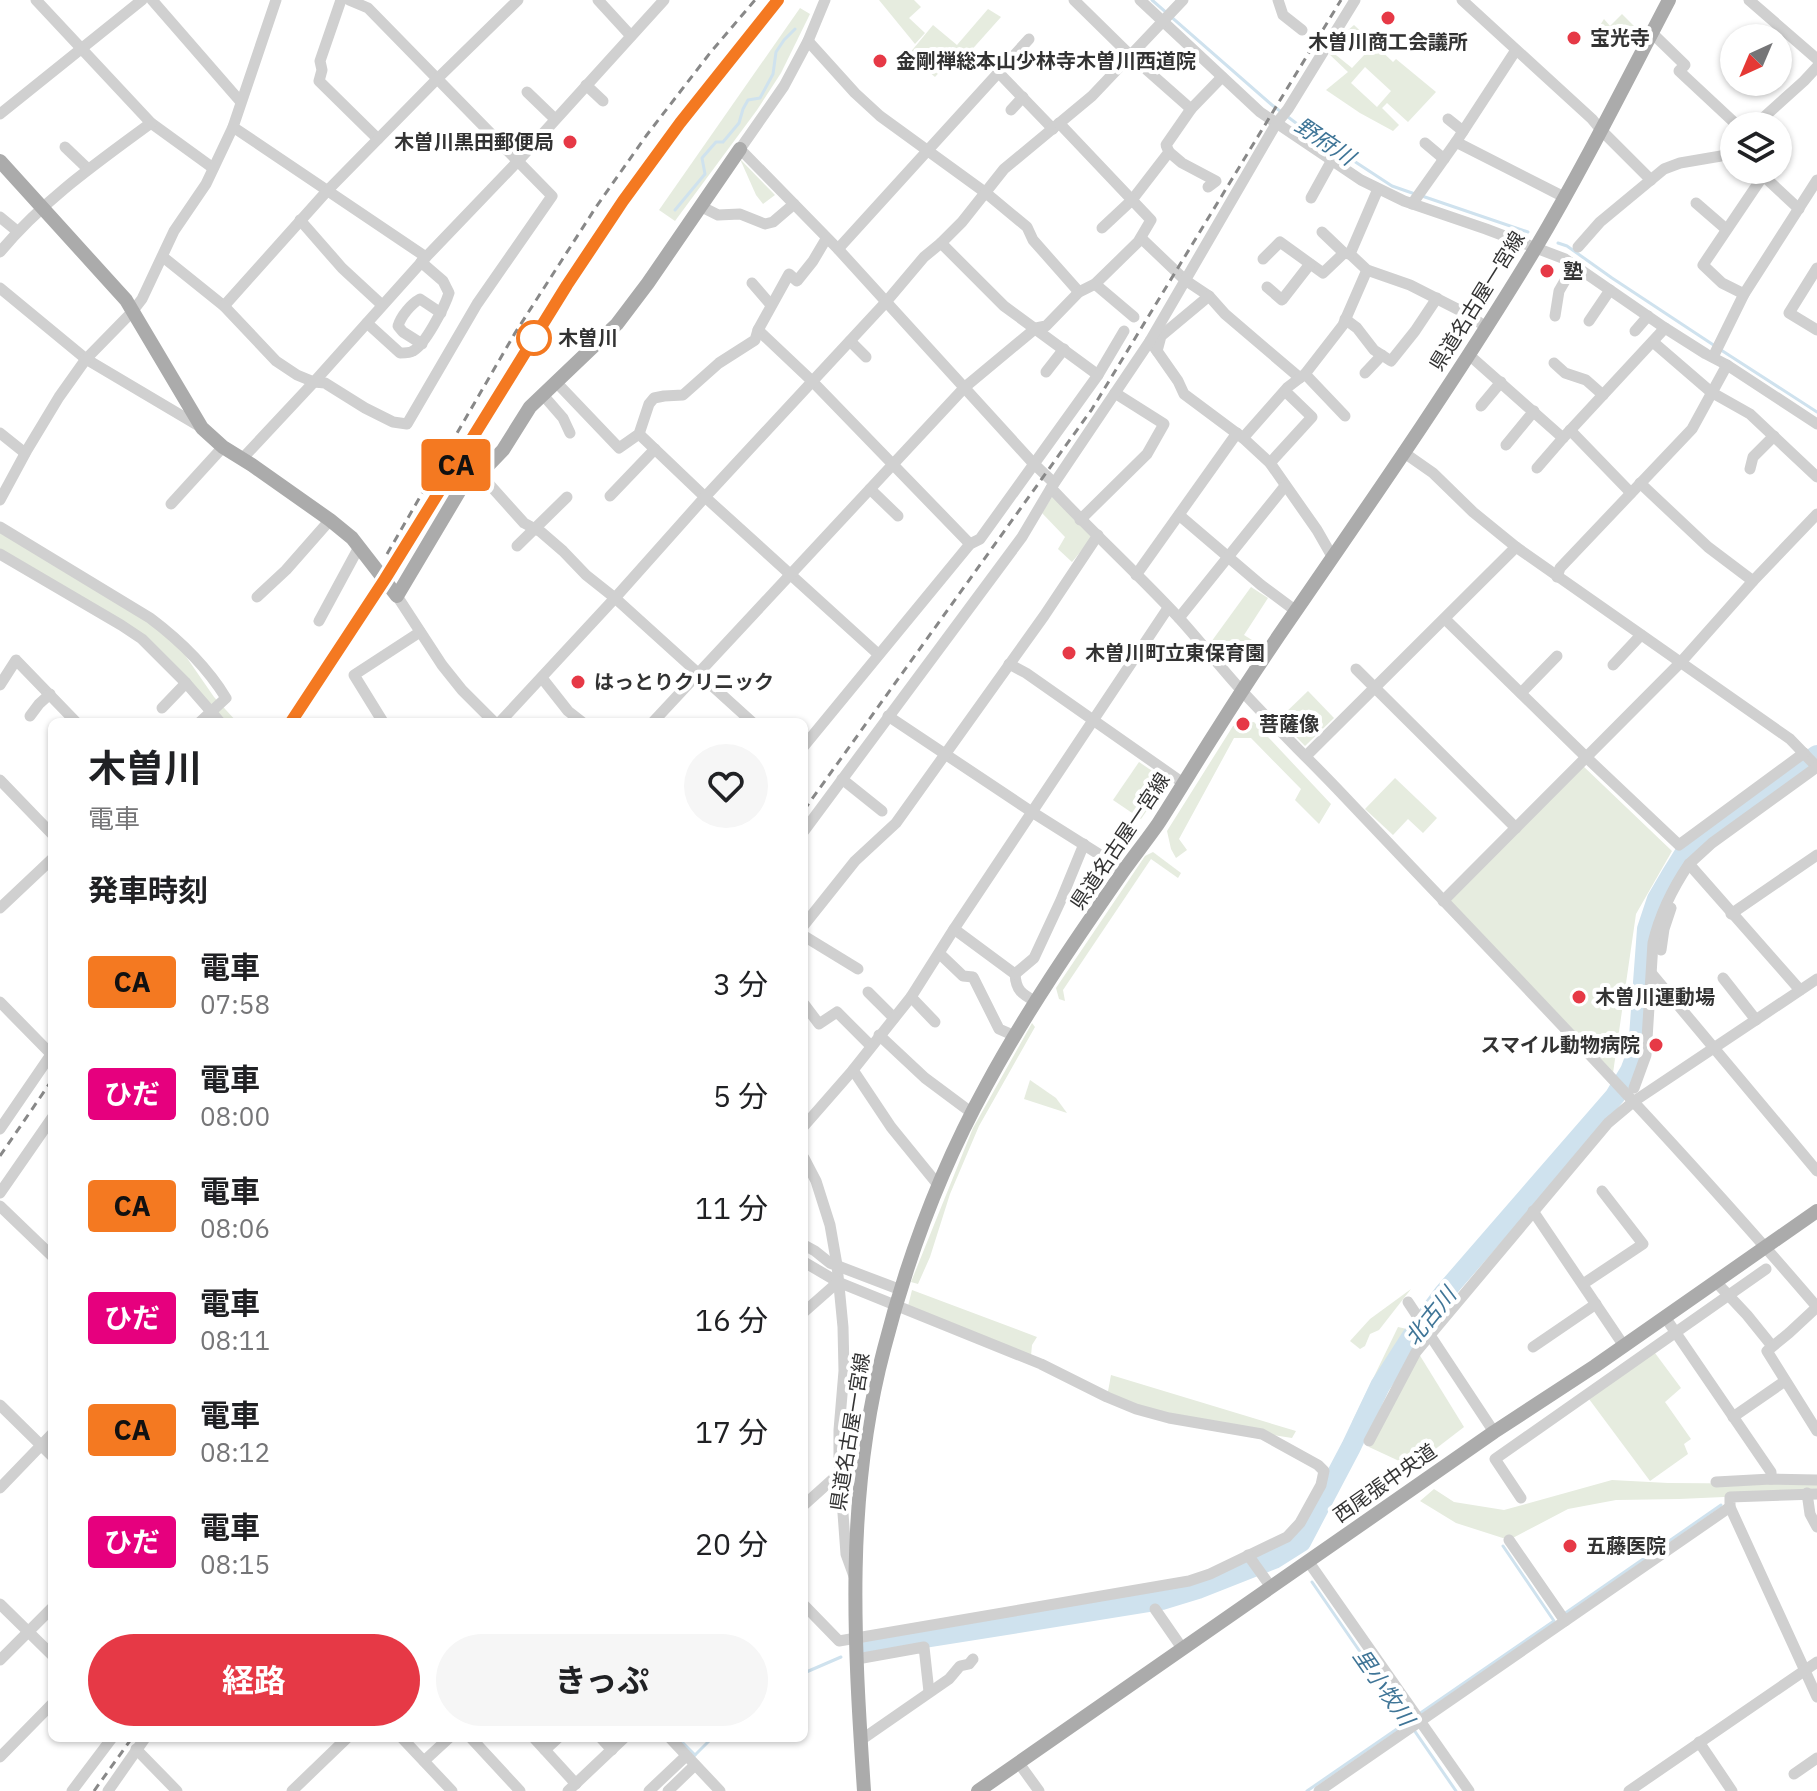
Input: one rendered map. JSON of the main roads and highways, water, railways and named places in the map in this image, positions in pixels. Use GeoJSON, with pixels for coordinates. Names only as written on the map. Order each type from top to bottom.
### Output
{"type":"FeatureCollection","features":[{"type":"Feature","properties":{"kind":"main road","name":"県道名古屋一宮線"},"geometry":{"type":"LineString","coordinates":[[864,1791],[854,1576],[866,1432],[896,1306],[913,1252],[951,1156],[1036,1002],[1158,824],[1242,691],[1536,248],[1669,0]]}},
{"type":"Feature","properties":{"kind":"main road"},"geometry":{"type":"LineString","coordinates":[[0,161],[126,300],[202,428],[223,447],[352,538],[397,596],[466,480],[480,474],[503,450],[530,407],[617,324],[740,149]]}},
{"type":"Feature","properties":{"kind":"main road","name":"西尾張中央道"},"geometry":{"type":"LineString","coordinates":[[978,1791],[1182,1648],[1267,1582],[1308,1561],[1817,1211]]}},
{"type":"Feature","properties":{"kind":"waterway","name":"野府川"},"geometry":{"type":"LineString","coordinates":[[1152,0],[1296,123],[1392,186],[1415,194]]}},
{"type":"Feature","properties":{"kind":"waterway"},"geometry":{"type":"LineString","coordinates":[[675,210],[705,174],[702,158],[716,142],[723,142],[739,123],[748,100],[760,98],[773,74],[776,52],[795,29]]}},
{"type":"Feature","properties":{"kind":"waterway","name":"野府川"},"geometry":{"type":"LineString","coordinates":[[1422,196],[1528,232]]}},
{"type":"Feature","properties":{"kind":"waterway","name":"野府川"},"geometry":{"type":"LineString","coordinates":[[1558,243],[1567,246],[1715,346]]}},
{"type":"Feature","properties":{"kind":"waterway","name":"野府川"},"geometry":{"type":"LineString","coordinates":[[1721,350],[1817,412]]}},
{"type":"Feature","properties":{"kind":"waterway","name":"北古川"},"geometry":{"type":"LineString","coordinates":[[868,1649],[1162,1600],[1274,1559],[1301,1542],[1380,1386],[1412,1336],[1444,1293],[1615,1096],[1630,1071],[1638,1050],[1647,929],[1657,899],[1684,854],[1704,835],[1817,755]]}},
{"type":"Feature","properties":{"kind":"waterway"},"geometry":{"type":"LineString","coordinates":[[1564,1614],[1721,1505]]}},
{"type":"Feature","properties":{"kind":"waterway"},"geometry":{"type":"LineString","coordinates":[[1419,1714],[1554,1621],[1503,1546]]}},
{"type":"Feature","properties":{"kind":"waterway","name":"里小牧川"},"geometry":{"type":"LineString","coordinates":[[1312,1582],[1456,1791]]}},
{"type":"Feature","properties":{"kind":"waterway","name":"北古川"},"geometry":{"type":"LineString","coordinates":[[808,1671],[841,1657]]}},
{"type":"Feature","properties":{"kind":"waterway"},"geometry":{"type":"LineString","coordinates":[[1307,1791],[1410,1720]]}},
{"type":"Feature","properties":{"kind":"waterway"},"geometry":{"type":"LineString","coordinates":[[682,1742],[695,1755]]}},
{"type":"Feature","properties":{"kind":"waterway","name":"北古川"},"geometry":{"type":"LineString","coordinates":[[692,1758],[708,1742]]}},
{"type":"Feature","properties":{"kind":"railway"},"geometry":{"type":"LineString","coordinates":[[387,554],[515,333],[596,207],[646,136],[755,0]]}},
{"type":"Feature","properties":{"kind":"railway"},"geometry":{"type":"LineString","coordinates":[[294,718],[623,201],[680,123],[778,0]]}},
{"type":"Feature","properties":{"kind":"railway"},"geometry":{"type":"LineString","coordinates":[[808,804],[1092,409],[1341,0]]}},
{"type":"Feature","properties":{"kind":"railway"},"geometry":{"type":"LineString","coordinates":[[0,1156],[48,1086]]}},
{"type":"Feature","properties":{"kind":"railway"},"geometry":{"type":"LineString","coordinates":[[94,1791],[129,1742]]}},
{"type":"Feature","properties":{"kind":"train","name":"CA"},"geometry":{"type":"LineString","coordinates":[[294,718],[623,201],[680,123],[778,0]]}},
{"type":"Feature","properties":{"kind":"place","name":"木曽川商工会議所"},"geometry":{"type":"Point","coordinates":[1388,18]}},
{"type":"Feature","properties":{"kind":"place","name":"宝光寺"},"geometry":{"type":"Point","coordinates":[1574,38]}},
{"type":"Feature","properties":{"kind":"place","name":"金剛禅総本山少林寺木曽川西道院"},"geometry":{"type":"Point","coordinates":[880,61]}},
{"type":"Feature","properties":{"kind":"place","name":"木曽川黒田郵便局"},"geometry":{"type":"Point","coordinates":[570,142]}},
{"type":"Feature","properties":{"kind":"place","name":"塾"},"geometry":{"type":"Point","coordinates":[1547,271]}},
{"type":"Feature","properties":{"kind":"place","name":"木曽川"},"geometry":{"type":"Point","coordinates":[534,338]}},
{"type":"Feature","properties":{"kind":"place","name":"木曽川町立東保育園"},"geometry":{"type":"Point","coordinates":[1069,653]}},
{"type":"Feature","properties":{"kind":"place","name":"はっとりクリニック"},"geometry":{"type":"Point","coordinates":[578,682]}},
{"type":"Feature","properties":{"kind":"place","name":"菩薩像"},"geometry":{"type":"Point","coordinates":[1243,724]}},
{"type":"Feature","properties":{"kind":"place","name":"木曽川運動場"},"geometry":{"type":"Point","coordinates":[1579,997]}},
{"type":"Feature","properties":{"kind":"place","name":"スマイル動物病院"},"geometry":{"type":"Point","coordinates":[1656,1045]}},
{"type":"Feature","properties":{"kind":"place","name":"五藤医院"},"geometry":{"type":"Point","coordinates":[1570,1546]}}]}
